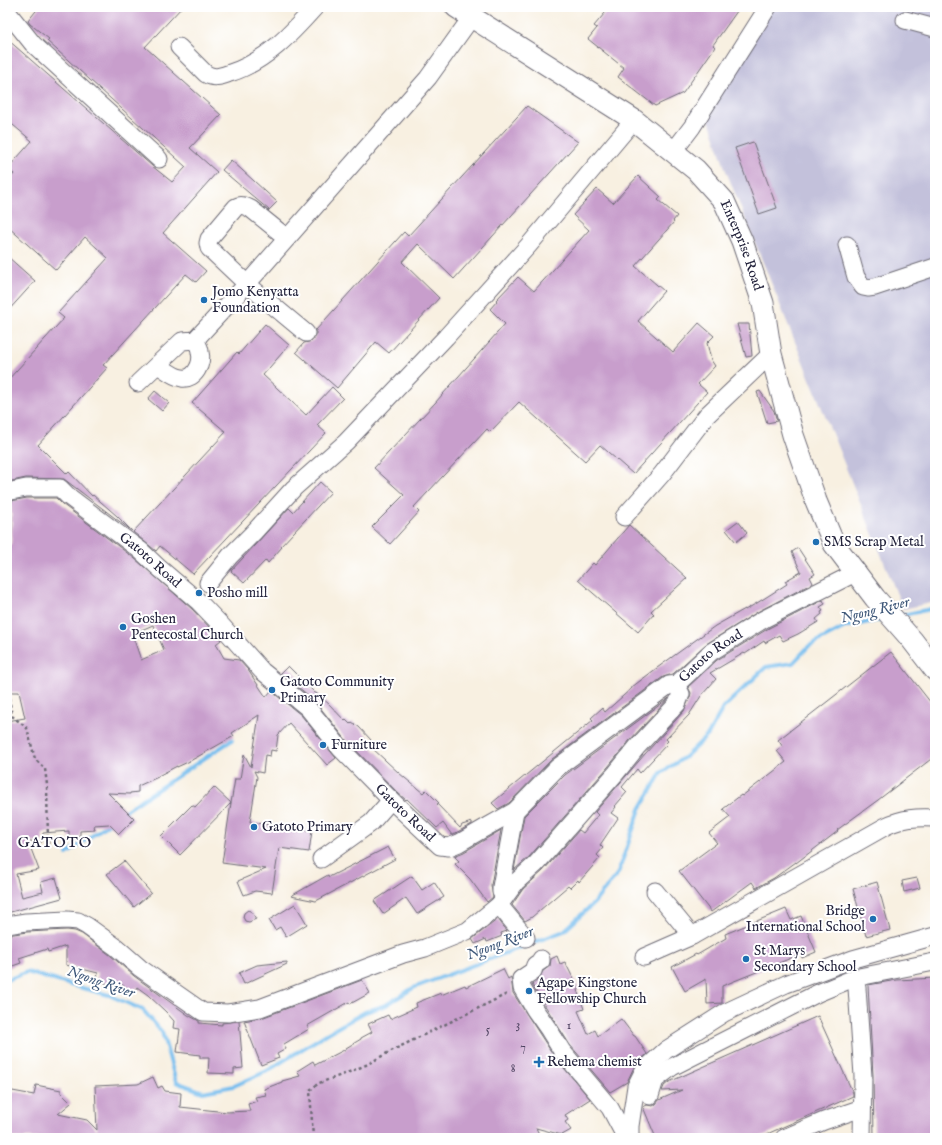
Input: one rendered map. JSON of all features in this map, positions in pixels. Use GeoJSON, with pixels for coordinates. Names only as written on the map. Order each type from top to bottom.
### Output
{"type":"FeatureCollection","features":[{"type":"Feature","properties":{"kind":"main road","name":"Enterprise Road"},"geometry":{"type":"LineString","coordinates":[[463,11],[634,120],[696,170],[724,201],[742,241],[763,303],[771,354],[793,435],[816,501],[834,544],[857,572],[875,598],[912,640],[935,670]]}},
{"type":"Feature","properties":{"kind":"street"},"geometry":{"type":"LineString","coordinates":[[180,47],[206,74],[211,77],[217,77],[239,70],[269,52],[293,31],[315,7]]}},
{"type":"Feature","properties":{"kind":"street"},"geometry":{"type":"LineString","coordinates":[[673,152],[696,121],[768,7]]}},
{"type":"Feature","properties":{"kind":"street"},"geometry":{"type":"LineString","coordinates":[[7,9],[9,14],[34,44],[159,159]]}},
{"type":"Feature","properties":{"kind":"street"},"geometry":{"type":"LineString","coordinates":[[138,383],[182,341],[195,340],[247,284],[428,78],[463,11]]}},
{"type":"Feature","properties":{"kind":"street"},"geometry":{"type":"LineString","coordinates":[[906,20],[935,28]]}},
{"type":"Feature","properties":{"kind":"street"},"geometry":{"type":"LineString","coordinates":[[208,583],[230,556],[294,488],[346,442],[446,337],[529,245],[634,120]]}},
{"type":"Feature","properties":{"kind":"street"},"geometry":{"type":"LineString","coordinates":[[287,238],[251,209],[244,205],[239,205],[209,239],[208,244],[209,248],[247,284],[306,333]]}},
{"type":"Feature","properties":{"kind":"street"},"geometry":{"type":"LineString","coordinates":[[847,246],[856,277],[863,287],[875,287],[935,267]]}},
{"type":"Feature","properties":{"kind":"street"},"geometry":{"type":"LineString","coordinates":[[158,365],[177,377],[184,379],[191,377],[196,371],[201,357],[200,350],[195,340]]}},
{"type":"Feature","properties":{"kind":"street"},"geometry":{"type":"LineString","coordinates":[[624,517],[662,474],[707,415],[771,354]]}},
{"type":"Feature","properties":{"kind":"street","name":"Gatoto Road"},"geometry":{"type":"LineString","coordinates":[[7,492],[26,488],[60,488],[68,496],[140,550],[199,602],[262,671],[308,708],[340,748],[391,800],[440,846],[445,847],[459,843],[515,811],[558,767],[669,685],[677,684],[710,652],[764,619],[857,572]]}},
{"type":"Feature","properties":{"kind":"street"},"geometry":{"type":"LineString","coordinates":[[7,926],[26,922],[67,920],[78,921],[116,947],[140,968],[203,1012],[228,1013],[260,1008],[404,954],[436,944],[467,931],[502,901],[512,886],[536,864],[637,747],[677,704],[681,694],[677,684]]}},
{"type":"Feature","properties":{"kind":"street"},"geometry":{"type":"LineString","coordinates":[[321,859],[371,823],[391,800]]}},
{"type":"Feature","properties":{"kind":"street"},"geometry":{"type":"LineString","coordinates":[[515,811],[501,892],[502,901],[526,938]]}},
{"type":"Feature","properties":{"kind":"street"},"geometry":{"type":"LineString","coordinates":[[644,957],[692,936],[886,826],[900,820],[919,817],[935,818]]}},
{"type":"Feature","properties":{"kind":"street"},"geometry":{"type":"LineString","coordinates":[[655,891],[692,936]]}},
{"type":"Feature","properties":{"kind":"street"},"geometry":{"type":"LineString","coordinates":[[630,1138],[630,1126],[636,1086],[644,1070],[666,1050],[724,1013],[786,984],[853,959],[935,936]]}},
{"type":"Feature","properties":{"kind":"street"},"geometry":{"type":"LineString","coordinates":[[541,959],[541,961],[535,965],[533,971],[521,979],[522,988],[562,1051],[610,1108],[626,1138]]}},
{"type":"Feature","properties":{"kind":"street"},"geometry":{"type":"LineString","coordinates":[[650,1096],[655,1080],[672,1067],[818,993],[854,978],[934,962]]}},
{"type":"Feature","properties":{"kind":"street"},"geometry":{"type":"LineString","coordinates":[[854,978],[863,1070],[862,1138]]}},
{"type":"Feature","properties":{"kind":"street"},"geometry":{"type":"LineString","coordinates":[[784,1138],[824,1121],[862,1108]]}},
{"type":"Feature","properties":{"kind":"path"},"geometry":{"type":"LineString","coordinates":[[7,492],[9,548],[7,562]]}},
{"type":"Feature","properties":{"kind":"path"},"geometry":{"type":"LineString","coordinates":[[7,686],[12,716],[27,728],[35,759],[45,769],[47,785],[48,844]]}},
{"type":"Feature","properties":{"kind":"path"},"geometry":{"type":"LineString","coordinates":[[313,1138],[310,1090],[317,1084],[366,1065],[391,1051],[522,988]]}},
{"type":"Feature","properties":{"kind":"shaded area"},"geometry":{"type":"Polygon","coordinates":[[[759,7],[935,7],[935,602],[903,609],[726,171],[702,99],[759,7]]]}},
{"type":"Feature","properties":{"kind":"building"},"geometry":{"type":"Polygon","coordinates":[[[39,7],[182,7],[145,47],[221,115],[190,148],[217,172],[163,233],[206,271],[196,282],[186,274],[103,365],[107,368],[38,445],[67,474],[69,472],[92,496],[93,495],[117,516],[132,531],[64,479],[26,478],[7,482],[7,381],[64,318],[58,313],[108,258],[85,237],[56,270],[7,226],[7,182],[14,174],[8,168],[32,141],[7,120],[7,39],[172,182],[186,167],[47,41],[49,39],[30,24],[28,21],[39,7]]]}},
{"type":"Feature","properties":{"kind":"building"},"geometry":{"type":"Polygon","coordinates":[[[610,7],[740,7],[713,45],[715,47],[683,93],[655,106],[618,77],[624,68],[588,39],[597,28],[594,26],[610,7]]]}},
{"type":"Feature","properties":{"kind":"building"},"geometry":{"type":"Polygon","coordinates":[[[527,106],[578,142],[454,279],[418,244],[402,262],[439,298],[389,353],[376,342],[337,388],[296,352],[304,343],[313,340],[316,335],[316,330],[404,232],[408,236],[527,106]]]}},
{"type":"Feature","properties":{"kind":"building"},"geometry":{"type":"Polygon","coordinates":[[[753,142],[777,208],[759,214],[735,148],[753,142]]]}},
{"type":"Feature","properties":{"kind":"building"},"geometry":{"type":"Polygon","coordinates":[[[231,160],[277,202],[269,210],[222,170],[231,160]]]}},
{"type":"Feature","properties":{"kind":"building"},"geometry":{"type":"Polygon","coordinates":[[[638,176],[661,197],[658,200],[677,216],[673,221],[674,222],[635,266],[664,291],[638,321],[673,352],[699,323],[714,336],[707,343],[711,360],[715,366],[698,384],[707,392],[633,474],[600,445],[585,461],[519,402],[490,432],[487,429],[414,507],[419,512],[390,544],[372,527],[404,495],[374,468],[435,403],[505,324],[490,309],[497,301],[496,300],[518,277],[534,291],[589,230],[573,215],[597,189],[613,203],[638,176]]]}},
{"type":"Feature","properties":{"kind":"building"},"geometry":{"type":"Polygon","coordinates":[[[7,256],[35,281],[7,312],[7,256]]]}},
{"type":"Feature","properties":{"kind":"building"},"geometry":{"type":"Polygon","coordinates":[[[265,324],[289,345],[263,375],[306,415],[332,387],[343,398],[317,425],[326,433],[193,574],[160,546],[156,551],[133,532],[226,432],[192,403],[237,352],[239,354],[265,324]]]}},
{"type":"Feature","properties":{"kind":"building"},"geometry":{"type":"Polygon","coordinates":[[[737,324],[749,324],[752,356],[746,357],[737,324]]]}},
{"type":"Feature","properties":{"kind":"building"},"geometry":{"type":"Polygon","coordinates":[[[155,391],[169,403],[162,411],[148,399],[155,391]]]}},
{"type":"Feature","properties":{"kind":"building"},"geometry":{"type":"Polygon","coordinates":[[[760,391],[774,411],[777,421],[767,423],[757,392],[760,391]]]}},
{"type":"Feature","properties":{"kind":"building"},"geometry":{"type":"Polygon","coordinates":[[[320,482],[331,492],[281,546],[282,547],[268,563],[266,560],[244,583],[231,571],[289,508],[293,512],[320,482]]]}},
{"type":"Feature","properties":{"kind":"building"},"geometry":{"type":"Polygon","coordinates":[[[27,498],[56,498],[134,558],[192,609],[215,633],[221,640],[216,644],[224,658],[239,660],[248,670],[266,697],[271,691],[301,715],[336,758],[327,765],[289,723],[278,735],[276,751],[271,750],[270,756],[265,755],[263,773],[254,771],[257,777],[250,822],[312,831],[309,852],[279,848],[272,893],[255,891],[244,895],[238,881],[266,869],[222,863],[235,779],[240,779],[244,754],[251,767],[259,715],[232,733],[234,736],[190,761],[138,786],[138,792],[130,794],[108,793],[134,819],[119,834],[109,824],[94,825],[95,830],[80,831],[80,837],[69,838],[69,831],[43,833],[42,842],[28,841],[39,870],[16,874],[22,897],[43,892],[41,882],[56,878],[62,898],[7,913],[7,721],[25,718],[19,692],[9,692],[7,659],[7,594],[12,525],[11,501],[27,498]],[[153,625],[132,634],[141,660],[164,650],[153,625]]]}},
{"type":"Feature","properties":{"kind":"building"},"geometry":{"type":"Polygon","coordinates":[[[738,521],[747,533],[736,542],[726,530],[738,521]]]}},
{"type":"Feature","properties":{"kind":"building"},"geometry":{"type":"Polygon","coordinates":[[[629,525],[687,578],[651,611],[654,614],[638,632],[578,580],[593,563],[595,565],[629,525]]]}},
{"type":"Feature","properties":{"kind":"building"},"geometry":{"type":"Polygon","coordinates":[[[798,548],[815,574],[810,577],[813,583],[759,611],[706,644],[673,674],[663,677],[552,759],[509,803],[498,809],[492,803],[593,720],[591,718],[602,708],[605,712],[632,687],[715,626],[757,603],[787,584],[785,581],[801,572],[792,552],[798,548]]]}},
{"type":"Feature","properties":{"kind":"building"},"geometry":{"type":"Polygon","coordinates":[[[823,600],[825,604],[820,607],[823,611],[821,612],[822,614],[816,619],[818,622],[783,641],[779,635],[765,643],[764,641],[745,654],[744,653],[710,673],[716,679],[701,696],[689,715],[666,739],[668,741],[665,744],[666,745],[640,773],[637,769],[622,787],[627,792],[611,813],[618,818],[600,845],[603,848],[597,855],[600,858],[579,882],[578,880],[570,888],[568,886],[532,917],[525,921],[512,905],[523,889],[543,871],[579,830],[583,833],[598,815],[595,812],[684,711],[691,693],[688,687],[717,660],[769,628],[823,600]]]}},
{"type":"Feature","properties":{"kind":"building"},"geometry":{"type":"Polygon","coordinates":[[[891,652],[935,708],[935,756],[796,863],[756,888],[752,882],[711,912],[679,871],[717,843],[709,833],[730,817],[723,809],[786,762],[777,751],[783,747],[778,740],[891,652]]]}},
{"type":"Feature","properties":{"kind":"building"},"geometry":{"type":"Polygon","coordinates":[[[288,666],[345,721],[346,720],[350,724],[352,722],[359,727],[371,740],[368,743],[373,747],[372,748],[399,773],[423,793],[426,790],[460,828],[462,825],[472,822],[472,824],[452,835],[443,823],[437,828],[407,799],[406,800],[398,793],[347,741],[314,700],[281,673],[288,666]]]}},
{"type":"Feature","properties":{"kind":"building"},"geometry":{"type":"Polygon","coordinates":[[[669,698],[630,740],[529,857],[514,870],[524,816],[565,775],[669,698]]]}},
{"type":"Feature","properties":{"kind":"building"},"geometry":{"type":"Polygon","coordinates":[[[214,787],[231,803],[180,855],[161,836],[192,805],[195,807],[214,787]]]}},
{"type":"Feature","properties":{"kind":"building"},"geometry":{"type":"Polygon","coordinates":[[[501,830],[491,885],[493,897],[487,902],[470,879],[455,864],[459,861],[454,856],[464,852],[501,830]]]}},
{"type":"Feature","properties":{"kind":"building"},"geometry":{"type":"Polygon","coordinates":[[[388,847],[395,859],[316,901],[291,896],[328,875],[329,877],[388,847]]]}},
{"type":"Feature","properties":{"kind":"building"},"geometry":{"type":"Polygon","coordinates":[[[124,861],[151,893],[134,907],[107,874],[124,861]]]}},
{"type":"Feature","properties":{"kind":"building"},"geometry":{"type":"Polygon","coordinates":[[[412,876],[422,890],[434,882],[444,897],[417,914],[406,898],[383,914],[374,901],[412,876]]]}},
{"type":"Feature","properties":{"kind":"building"},"geometry":{"type":"Polygon","coordinates":[[[917,878],[920,888],[904,892],[902,881],[917,878]]]}},
{"type":"Feature","properties":{"kind":"building"},"geometry":{"type":"Polygon","coordinates":[[[877,882],[890,930],[866,936],[853,889],[877,882]]]}},
{"type":"Feature","properties":{"kind":"building"},"geometry":{"type":"Polygon","coordinates":[[[295,904],[307,924],[286,937],[280,927],[275,930],[269,920],[295,904]]]}},
{"type":"Feature","properties":{"kind":"building"},"geometry":{"type":"Polygon","coordinates":[[[786,909],[791,920],[801,916],[816,952],[802,958],[801,954],[722,986],[722,1003],[707,1004],[706,979],[685,991],[672,967],[696,954],[697,955],[726,938],[725,934],[786,909]]]}},
{"type":"Feature","properties":{"kind":"building"},"geometry":{"type":"Polygon","coordinates":[[[248,910],[252,912],[256,919],[249,922],[245,921],[243,917],[244,913],[248,910]]]}},
{"type":"Feature","properties":{"kind":"building"},"geometry":{"type":"Polygon","coordinates":[[[498,919],[507,931],[501,933],[502,936],[487,942],[486,939],[475,944],[472,939],[498,919]]]}},
{"type":"Feature","properties":{"kind":"building"},"geometry":{"type":"Polygon","coordinates":[[[67,930],[82,934],[110,955],[134,976],[188,1015],[199,1021],[199,1023],[222,1025],[222,1023],[239,1021],[243,1068],[234,1069],[234,1074],[208,1073],[209,1058],[200,1058],[200,1055],[177,1052],[180,1029],[173,1028],[174,1021],[166,1012],[137,987],[133,992],[121,984],[118,988],[114,987],[97,979],[98,973],[66,965],[66,946],[48,952],[47,949],[19,958],[21,963],[7,968],[7,935],[27,932],[67,930]]]}},
{"type":"Feature","properties":{"kind":"building"},"geometry":{"type":"Polygon","coordinates":[[[557,956],[560,964],[565,962],[579,990],[577,990],[584,1009],[578,1011],[588,1034],[595,1030],[598,1036],[621,1019],[647,1054],[635,1065],[627,1082],[610,1092],[570,1045],[532,985],[539,979],[543,971],[550,966],[551,959],[557,956]]]}},
{"type":"Feature","properties":{"kind":"building"},"geometry":{"type":"Polygon","coordinates":[[[287,962],[287,964],[244,984],[239,973],[257,965],[287,962]]]}},
{"type":"Feature","properties":{"kind":"building"},"geometry":{"type":"Polygon","coordinates":[[[503,969],[508,979],[511,977],[513,993],[554,1056],[590,1099],[565,1115],[568,1120],[565,1122],[571,1130],[562,1135],[536,1128],[541,1138],[381,1138],[381,1136],[361,1138],[7,1138],[7,1090],[34,1095],[36,1085],[61,1090],[61,1093],[71,1103],[58,1114],[87,1120],[97,1130],[95,1086],[138,1084],[153,1077],[158,1088],[162,1086],[165,1091],[181,1093],[180,1107],[227,1112],[250,1111],[248,1104],[257,1101],[255,1097],[266,1095],[264,1089],[282,1081],[300,1076],[297,1071],[313,1061],[315,1065],[346,1049],[372,1032],[368,1024],[388,1015],[390,1019],[417,1007],[416,1003],[465,985],[466,987],[503,969]]]}},
{"type":"Feature","properties":{"kind":"building"},"geometry":{"type":"Polygon","coordinates":[[[935,978],[935,1138],[874,1138],[873,1075],[868,985],[897,980],[935,978]]]}},
{"type":"Feature","properties":{"kind":"building"},"geometry":{"type":"Polygon","coordinates":[[[362,980],[370,993],[350,1004],[349,1002],[307,1026],[309,1029],[284,1044],[286,1049],[277,1054],[279,1058],[261,1065],[244,1021],[264,1017],[362,980]]]}},
{"type":"Feature","properties":{"kind":"building"},"geometry":{"type":"Polygon","coordinates":[[[818,1016],[853,1093],[853,1096],[758,1138],[656,1138],[643,1107],[647,1105],[653,1106],[659,1100],[682,1090],[662,1091],[664,1086],[669,1082],[818,1016]]]}},
{"type":"Feature","properties":{"kind":"waterway","name":"Ngong River"},"geometry":{"type":"LineString","coordinates":[[898,616],[935,608]]}},
{"type":"Feature","properties":{"kind":"waterway","name":"Ngong River"},"geometry":{"type":"LineString","coordinates":[[7,980],[27,972],[109,995],[143,1010],[162,1032],[176,1082],[203,1092],[234,1086],[267,1071],[328,1033],[365,1012],[386,1005],[413,988],[564,931],[594,903],[618,873],[640,809],[661,773],[685,757],[708,735],[723,708],[766,667],[793,663],[809,646],[845,627],[884,619]]}},
{"type":"Feature","properties":{"kind":"waterway"},"geometry":{"type":"LineString","coordinates":[[122,813],[232,740]]}},
{"type":"Feature","properties":{"kind":"waterway"},"geometry":{"type":"LineString","coordinates":[[67,854],[112,821]]}},
{"type":"Feature","properties":{"kind":"place","name":"Jomo Kenyatta Foundation"},"geometry":{"type":"Point","coordinates":[204,300]}},
{"type":"Feature","properties":{"kind":"place","name":"SMS Scrap Metal"},"geometry":{"type":"Point","coordinates":[816,542]}},
{"type":"Feature","properties":{"kind":"place","name":"Posho mill"},"geometry":{"type":"Point","coordinates":[199,593]}},
{"type":"Feature","properties":{"kind":"place","name":"Goshen Pentecostal Church"},"geometry":{"type":"Point","coordinates":[123,627]}},
{"type":"Feature","properties":{"kind":"place","name":"Gatoto Community Primary"},"geometry":{"type":"Point","coordinates":[272,690]}},
{"type":"Feature","properties":{"kind":"place","name":"Furniture"},"geometry":{"type":"Point","coordinates":[323,745]}},
{"type":"Feature","properties":{"kind":"place","name":"Gatoto Primary"},"geometry":{"type":"Point","coordinates":[254,827]}},
{"type":"Feature","properties":{"kind":"place","name":"Bridge International School"},"geometry":{"type":"Point","coordinates":[873,919]}},
{"type":"Feature","properties":{"kind":"place","name":"St Marys Secondary School"},"geometry":{"type":"Point","coordinates":[746,959]}},
{"type":"Feature","properties":{"kind":"place","name":"Agape Kingstone Fellowship Church"},"geometry":{"type":"Point","coordinates":[529,991]}},
{"type":"Feature","properties":{"kind":"place","name":"Rehema chemist"},"geometry":{"type":"Point","coordinates":[539,1062]}},
{"type":"Feature","properties":{"kind":"district","name":"GATOTO"},"geometry":{"type":"Point","coordinates":[55,842]}}]}
